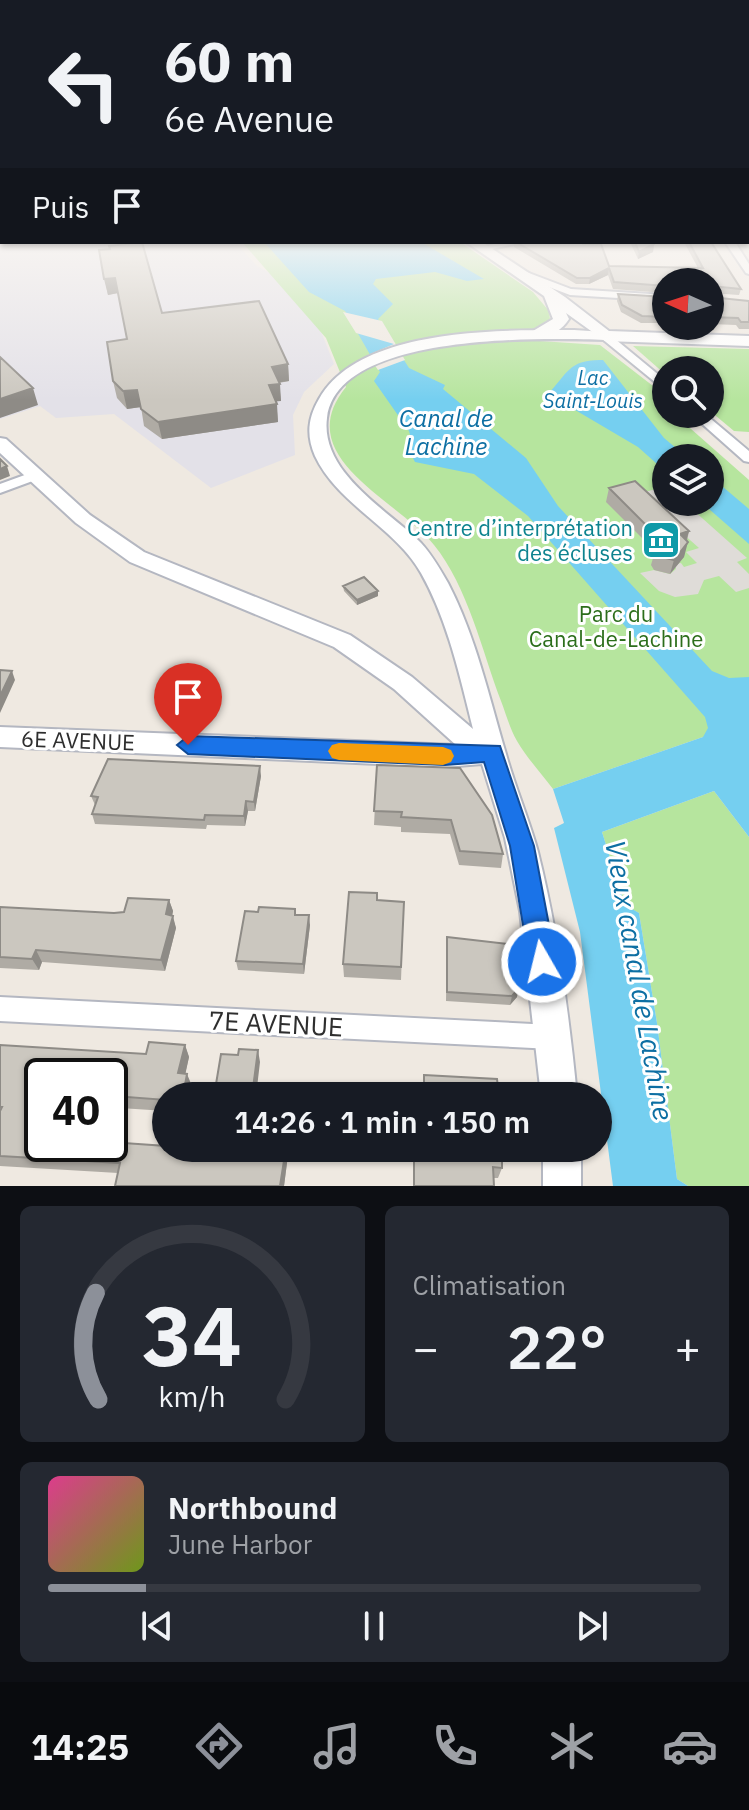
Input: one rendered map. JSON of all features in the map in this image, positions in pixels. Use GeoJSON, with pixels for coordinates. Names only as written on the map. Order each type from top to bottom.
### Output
{"type":"FeatureCollection","features":[{"type":"Feature","properties":{"kind":"main road"},"geometry":{"type":"LineString","coordinates":[[553,289],[605,336],[749,341]]}},
{"type":"Feature","properties":{"kind":"main road"},"geometry":{"type":"LineString","coordinates":[[539,334],[557,325],[561,319],[558,292]]}},
{"type":"Feature","properties":{"kind":"street"},"geometry":{"type":"LineString","coordinates":[[558,292],[652,297]]}},
{"type":"Feature","properties":{"kind":"street"},"geometry":{"type":"LineString","coordinates":[[557,1082],[529,874],[475,687],[430,569],[397,528],[342,482],[318,443],[317,418],[327,396],[346,377],[372,362],[400,351],[463,337],[539,334],[605,336],[652,375]]}},
{"type":"Feature","properties":{"kind":"street"},"geometry":{"type":"LineString","coordinates":[[714,428],[749,458]]}},
{"type":"Feature","properties":{"kind":"street"},"geometry":{"type":"LineString","coordinates":[[0,443],[83,519],[137,557],[352,647],[414,691],[454,731],[492,753]]}},
{"type":"Feature","properties":{"kind":"street"},"geometry":{"type":"LineString","coordinates":[[0,489],[33,476]]}},
{"type":"Feature","properties":{"kind":"street","name":"6E AVENUE"},"geometry":{"type":"LineString","coordinates":[[0,737],[445,756],[492,753]]}},
{"type":"Feature","properties":{"kind":"street","name":"7E AVENUE"},"geometry":{"type":"LineString","coordinates":[[0,1009],[552,1037]]}},
{"type":"Feature","properties":{"kind":"street"},"geometry":{"type":"LineString","coordinates":[[562,1162],[562,1186]]}},
{"type":"Feature","properties":{"kind":"shaded area"},"geometry":{"type":"Polygon","coordinates":[[[0,289],[299,289],[339,312],[318,324],[334,364],[304,392],[293,415],[295,455],[211,488],[114,414],[56,418],[40,406],[0,419],[0,289]]]}},
{"type":"Feature","properties":{"kind":"shaded area"},"geometry":{"type":"Polygon","coordinates":[[[652,490],[652,506],[638,494],[652,490]]]}},
{"type":"Feature","properties":{"kind":"shaded area"},"geometry":{"type":"Polygon","coordinates":[[[663,516],[700,516],[747,558],[737,562],[749,574],[749,588],[736,592],[719,576],[704,580],[698,594],[675,597],[659,591],[640,573],[654,570],[670,574],[676,569],[675,564],[681,563],[684,567],[697,563],[686,552],[699,548],[663,516]]]}},
{"type":"Feature","properties":{"kind":"green space","name":"Parc du Canal-de-Lachine"},"geometry":{"type":"Polygon","coordinates":[[[283,289],[529,289],[549,311],[550,320],[533,329],[540,341],[600,345],[652,385],[652,428],[690,428],[708,444],[652,444],[652,516],[724,516],[724,458],[749,480],[749,744],[703,737],[553,789],[515,736],[473,620],[446,562],[417,528],[355,475],[339,456],[330,435],[332,412],[346,387],[326,338],[283,289]]]}},
{"type":"Feature","properties":{"kind":"green space"},"geometry":{"type":"Polygon","coordinates":[[[633,346],[749,349],[749,432],[734,431],[724,423],[724,356],[652,356],[652,363],[633,346]]]}},
{"type":"Feature","properties":{"kind":"green space"},"geometry":{"type":"Polygon","coordinates":[[[714,791],[749,837],[749,1186],[688,1186],[677,1179],[639,913],[625,906],[602,832],[714,791]]]}},
{"type":"Feature","properties":{"kind":"water"},"geometry":{"type":"Polygon","coordinates":[[[307,289],[378,289],[393,304],[378,319],[409,368],[445,385],[443,389],[526,458],[558,506],[712,671],[729,678],[749,677],[749,837],[714,791],[602,832],[625,905],[639,913],[677,1179],[688,1186],[613,1186],[610,1162],[612,1082],[599,1082],[580,932],[554,828],[564,823],[553,789],[703,737],[708,728],[705,717],[528,516],[474,474],[415,462],[409,450],[413,445],[409,431],[374,381],[380,372],[345,311],[307,289]]]}},
{"type":"Feature","properties":{"kind":"water","name":"Lac Saint-Louis"},"geometry":{"type":"Polygon","coordinates":[[[592,360],[603,360],[652,423],[652,428],[656,428],[671,444],[652,444],[652,460],[638,447],[548,394],[570,369],[592,360]]]}},
{"type":"Feature","properties":{"kind":"water"},"geometry":{"type":"Polygon","coordinates":[[[724,488],[749,509],[749,544],[717,516],[724,516],[724,488]]]}},
{"type":"Feature","properties":{"kind":"pier"},"geometry":{"type":"Polygon","coordinates":[[[343,312],[382,321],[405,360],[378,370],[368,355],[394,344],[356,333],[343,312]]]}},
{"type":"Feature","properties":{"kind":"building"},"geometry":{"type":"Polygon","coordinates":[[[117,289],[155,289],[162,313],[259,301],[288,364],[272,367],[280,384],[269,385],[277,404],[158,422],[141,409],[137,390],[123,391],[113,381],[107,342],[127,339],[117,289]]]}},
{"type":"Feature","properties":{"kind":"building"},"geometry":{"type":"Polygon","coordinates":[[[618,294],[652,296],[652,316],[642,316],[622,305],[618,294]]]}},
{"type":"Feature","properties":{"kind":"building"},"geometry":{"type":"Polygon","coordinates":[[[724,298],[749,301],[749,322],[741,322],[738,318],[724,318],[724,298]]]}},
{"type":"Feature","properties":{"kind":"building"},"geometry":{"type":"Polygon","coordinates":[[[0,357],[33,388],[0,399],[0,357]]]}},
{"type":"Feature","properties":{"kind":"building"},"geometry":{"type":"Polygon","coordinates":[[[635,481],[652,497],[652,516],[673,516],[689,531],[680,534],[688,542],[674,560],[658,556],[655,551],[659,538],[609,488],[635,481]]]}},
{"type":"Feature","properties":{"kind":"building"},"geometry":{"type":"Polygon","coordinates":[[[364,577],[378,591],[357,600],[343,586],[364,577]]]}},
{"type":"Feature","properties":{"kind":"building"},"geometry":{"type":"Polygon","coordinates":[[[0,670],[12,671],[0,696],[0,670]]]}},
{"type":"Feature","properties":{"kind":"building"},"geometry":{"type":"Polygon","coordinates":[[[108,759],[260,766],[254,802],[246,801],[244,816],[205,815],[204,820],[92,814],[98,797],[91,796],[108,759]]]}},
{"type":"Feature","properties":{"kind":"building"},"geometry":{"type":"Polygon","coordinates":[[[377,765],[460,768],[492,815],[503,854],[460,851],[451,820],[401,817],[402,812],[374,811],[377,765]]]}},
{"type":"Feature","properties":{"kind":"building"},"geometry":{"type":"Polygon","coordinates":[[[349,892],[377,893],[377,900],[404,902],[401,967],[343,964],[349,892]]]}},
{"type":"Feature","properties":{"kind":"building"},"geometry":{"type":"Polygon","coordinates":[[[128,898],[169,900],[166,914],[173,916],[161,960],[36,950],[32,959],[0,957],[0,907],[114,913],[124,912],[128,898]]]}},
{"type":"Feature","properties":{"kind":"building"},"geometry":{"type":"Polygon","coordinates":[[[259,907],[295,909],[295,915],[309,915],[303,964],[236,961],[245,911],[258,912],[259,907]]]}},
{"type":"Feature","properties":{"kind":"building"},"geometry":{"type":"Polygon","coordinates":[[[447,937],[517,945],[519,988],[512,996],[447,992],[447,937]]]}},
{"type":"Feature","properties":{"kind":"building"},"geometry":{"type":"Polygon","coordinates":[[[149,1042],[185,1045],[178,1073],[187,1074],[186,1082],[152,1082],[152,1099],[128,1097],[128,1058],[24,1058],[24,1157],[0,1156],[0,1045],[146,1054],[149,1042]]]}},
{"type":"Feature","properties":{"kind":"building"},"geometry":{"type":"Polygon","coordinates":[[[239,1049],[258,1050],[254,1082],[216,1082],[221,1054],[238,1055],[239,1049]]]}},
{"type":"Feature","properties":{"kind":"building"},"geometry":{"type":"Polygon","coordinates":[[[424,1075],[497,1079],[497,1082],[424,1082],[424,1075]]]}},
{"type":"Feature","properties":{"kind":"building"},"geometry":{"type":"Polygon","coordinates":[[[128,1143],[152,1145],[152,1162],[284,1162],[280,1186],[115,1186],[120,1163],[103,1162],[128,1162],[128,1143]]]}},
{"type":"Feature","properties":{"kind":"building"},"geometry":{"type":"Polygon","coordinates":[[[414,1162],[502,1162],[502,1168],[493,1167],[494,1186],[414,1186],[414,1162]]]}},
{"type":"Feature","properties":{"kind":"slow traffic"},"geometry":{"type":"LineString","coordinates":[[339,751],[443,756]]}},
{"type":"Feature","properties":{"kind":"place","name":"Centre d’interprétation des écluses"},"geometry":{"type":"Point","coordinates":[661,540]}},
{"type":"Feature","properties":{"kind":"route"},"geometry":{"type":"LineString","coordinates":[[188,745],[445,756],[492,753],[522,846],[542,962]]}},
{"type":"Feature","properties":{"kind":"water label","name":"Canal de Lachine"},"geometry":{"type":"Point","coordinates":[446,432]}},
{"type":"Feature","properties":{"kind":"water label","name":"Vieux canal de Lachine"},"geometry":{"type":"Point","coordinates":[640,980]}}]}
